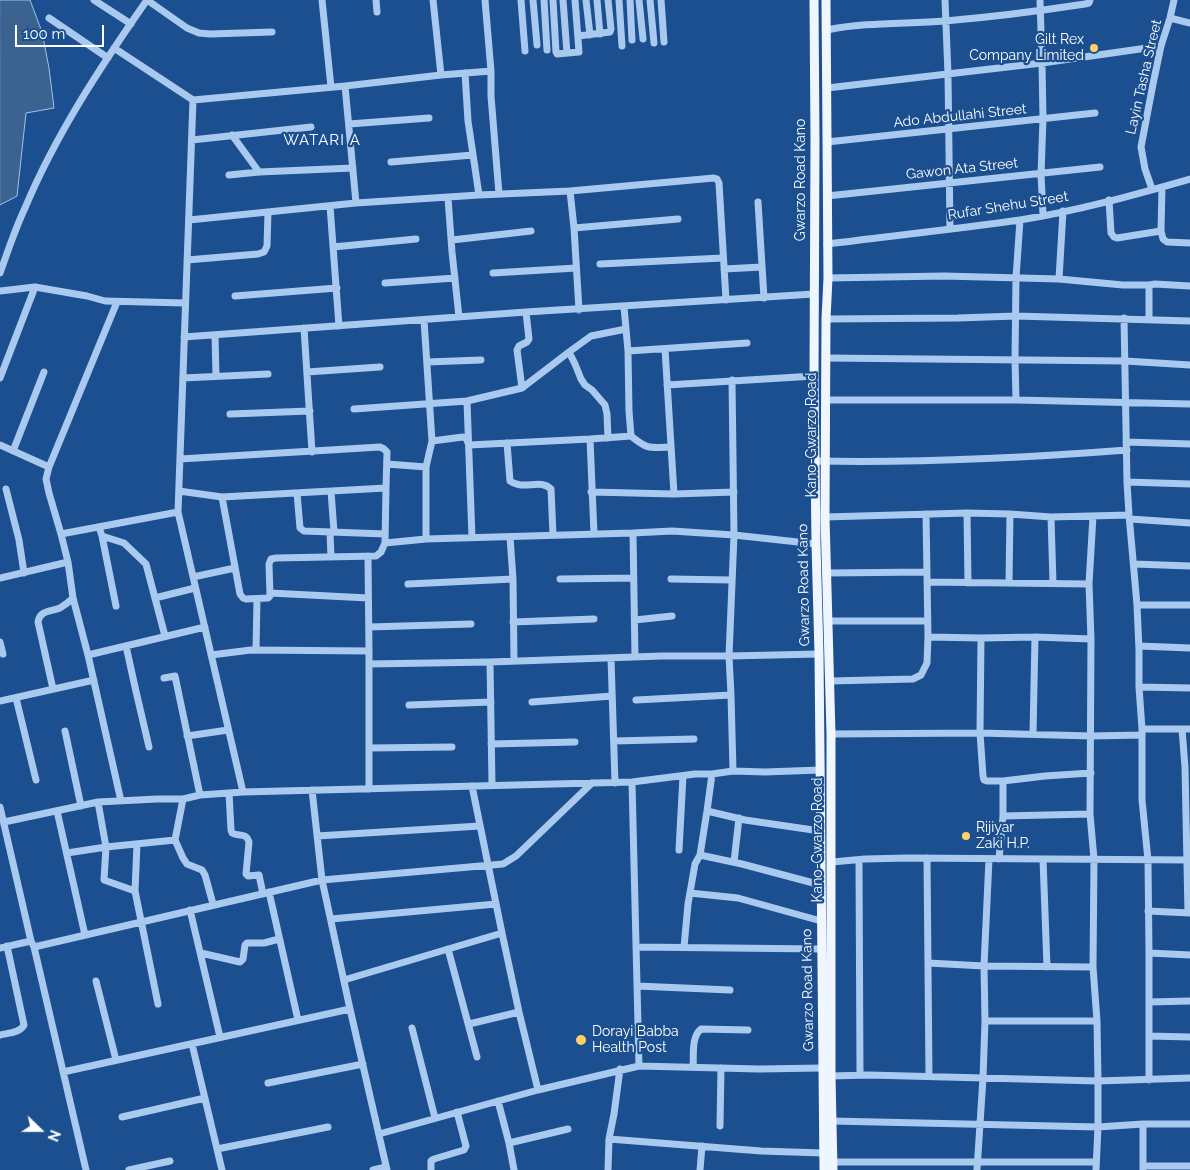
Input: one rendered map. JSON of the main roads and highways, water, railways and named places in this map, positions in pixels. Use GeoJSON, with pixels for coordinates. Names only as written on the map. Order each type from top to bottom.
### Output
{"type":"FeatureCollection","features":[{"type":"Feature","properties":{"kind":"main road","name":"Gwarzo Road Kano"},"geometry":{"type":"LineString","coordinates":[[814,0],[814,376],[819,654],[821,949],[827,1013],[822,1068],[824,1170]]}},
{"type":"Feature","properties":{"kind":"main road","name":"Kano-Gwarzo Road"},"geometry":{"type":"LineString","coordinates":[[826,0],[828,278],[825,517],[830,681],[832,862],[827,1013],[831,1076],[833,1166]]}},
{"type":"Feature","properties":{"kind":"water"},"geometry":{"type":"Polygon","coordinates":[[[0,0],[30,0],[42,32],[54,108],[26,113],[17,196],[0,205],[0,0]]]}},
{"type":"Feature","properties":{"kind":"place","name":"Gilt Rex Company Limited"},"geometry":{"type":"Point","coordinates":[1094,48]}},
{"type":"Feature","properties":{"kind":"place","name":"Rijiyar Zaki H.P."},"geometry":{"type":"Point","coordinates":[966,836]}},
{"type":"Feature","properties":{"kind":"place","name":"Dorayi Babba Health Post"},"geometry":{"type":"Point","coordinates":[581,1040]}},
{"type":"Feature","properties":{"kind":"district","name":"WATARI A"},"geometry":{"type":"Point","coordinates":[322,140]}}]}
